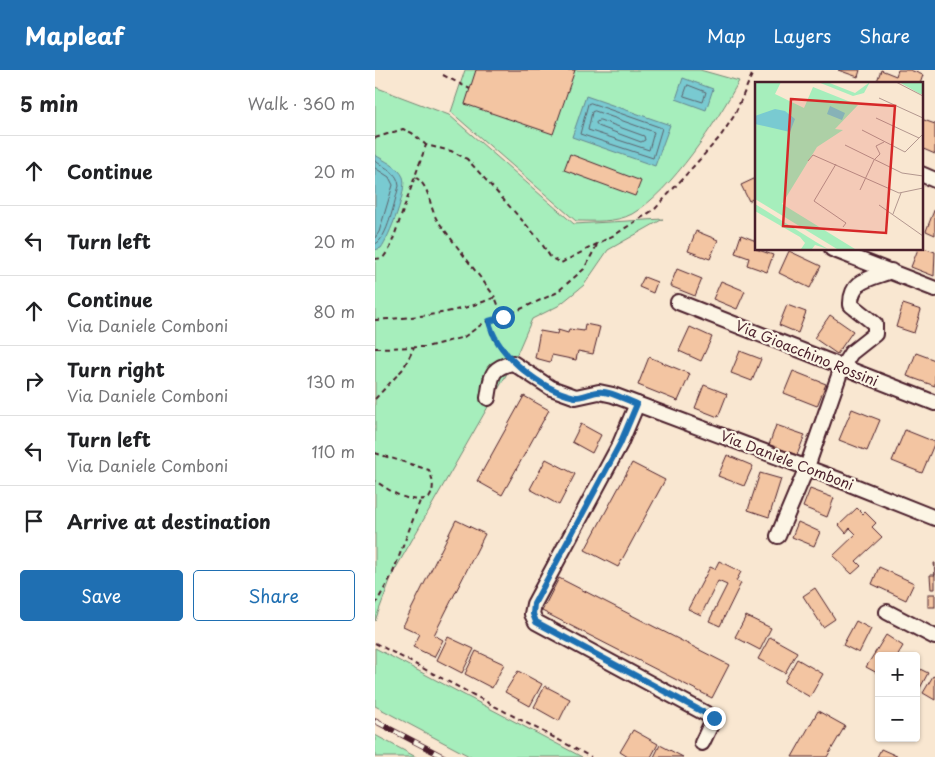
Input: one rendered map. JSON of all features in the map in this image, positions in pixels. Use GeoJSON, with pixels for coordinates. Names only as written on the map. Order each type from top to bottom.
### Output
{"type":"FeatureCollection","features":[{"type":"Feature","properties":{"kind":"street"},"geometry":{"type":"LineString","coordinates":[[923,175],[935,180]]}},
{"type":"Feature","properties":{"kind":"street"},"geometry":{"type":"LineString","coordinates":[[835,250],[935,288]]}},
{"type":"Feature","properties":{"kind":"street"},"geometry":{"type":"LineString","coordinates":[[778,536],[807,467],[842,367],[851,354],[875,334],[875,324],[851,305],[851,294],[857,284],[891,271]]}},
{"type":"Feature","properties":{"kind":"street","name":"Via Gioacchino Rossini"},"geometry":{"type":"LineString","coordinates":[[678,302],[935,403]]}},
{"type":"Feature","properties":{"kind":"street"},"geometry":{"type":"LineString","coordinates":[[488,398],[492,374],[499,366],[513,363]]}},
{"type":"Feature","properties":{"kind":"street","name":"Via Daniele Comboni"},"geometry":{"type":"LineString","coordinates":[[513,363],[551,388],[576,397],[599,392],[613,394],[807,467],[935,518]]}},
{"type":"Feature","properties":{"kind":"street"},"geometry":{"type":"LineString","coordinates":[[637,404],[620,444],[534,604],[533,614],[536,622],[714,718],[702,743]]}},
{"type":"Feature","properties":{"kind":"street"},"geometry":{"type":"LineString","coordinates":[[887,612],[935,637]]}},
{"type":"Feature","properties":{"kind":"path"},"geometry":{"type":"LineString","coordinates":[[375,138],[403,129],[412,133],[426,145],[451,150],[467,159],[538,238],[551,258],[561,263],[597,245],[655,209],[720,137],[734,116],[753,70]]}},
{"type":"Feature","properties":{"kind":"path"},"geometry":{"type":"LineString","coordinates":[[443,75],[470,88]]}},
{"type":"Feature","properties":{"kind":"path"},"geometry":{"type":"LineString","coordinates":[[375,259],[383,258],[390,248],[426,145]]}},
{"type":"Feature","properties":{"kind":"path"},"geometry":{"type":"LineString","coordinates":[[415,177],[427,187],[432,210],[437,220],[495,296],[503,317]]}},
{"type":"Feature","properties":{"kind":"path"},"geometry":{"type":"LineString","coordinates":[[375,348],[426,347],[464,337],[489,321],[503,317],[556,293],[584,269],[597,245]]}},
{"type":"Feature","properties":{"kind":"path"},"geometry":{"type":"LineString","coordinates":[[375,320],[447,313],[475,305],[495,296]]}},
{"type":"Feature","properties":{"kind":"path"},"geometry":{"type":"LineString","coordinates":[[489,321],[492,335],[513,363]]}},
{"type":"Feature","properties":{"kind":"path"},"geometry":{"type":"LineString","coordinates":[[375,400],[403,368],[415,347]]}},
{"type":"Feature","properties":{"kind":"path"},"geometry":{"type":"LineString","coordinates":[[375,453],[429,470],[433,480],[433,492],[429,498],[420,501],[393,494],[375,481]]}},
{"type":"Feature","properties":{"kind":"path"},"geometry":{"type":"LineString","coordinates":[[375,605],[392,575],[420,501]]}},
{"type":"Feature","properties":{"kind":"path"},"geometry":{"type":"LineString","coordinates":[[375,643],[591,757]]}},
{"type":"Feature","properties":{"kind":"green space"},"geometry":{"type":"Polygon","coordinates":[[[465,70],[700,70],[739,81],[719,115],[692,154],[663,189],[647,203],[632,214],[619,219],[576,221],[451,112],[465,70]]]}},
{"type":"Feature","properties":{"kind":"green space"},"geometry":{"type":"Polygon","coordinates":[[[375,87],[449,115],[574,224],[663,219],[608,250],[584,285],[558,306],[532,319],[513,363],[392,575],[375,621],[375,87]]]}},
{"type":"Feature","properties":{"kind":"green space"},"geometry":{"type":"Polygon","coordinates":[[[375,648],[582,757],[471,757],[375,706],[375,648]]]}},
{"type":"Feature","properties":{"kind":"green space"},"geometry":{"type":"Polygon","coordinates":[[[375,735],[416,757],[375,757],[375,735]]]}},
{"type":"Feature","properties":{"kind":"water"},"geometry":{"type":"Polygon","coordinates":[[[683,78],[713,89],[706,110],[676,99],[683,78]]]}},
{"type":"Feature","properties":{"kind":"water"},"geometry":{"type":"Polygon","coordinates":[[[586,96],[670,125],[655,166],[572,137],[586,96]]]}},
{"type":"Feature","properties":{"kind":"water"},"geometry":{"type":"Polygon","coordinates":[[[375,155],[398,170],[403,177],[404,183],[397,213],[389,234],[381,248],[375,250],[375,155]]]}},
{"type":"Feature","properties":{"kind":"building"},"geometry":{"type":"Polygon","coordinates":[[[476,70],[575,70],[553,134],[465,104],[476,70]]]}},
{"type":"Feature","properties":{"kind":"building"},"geometry":{"type":"Polygon","coordinates":[[[838,70],[860,70],[858,77],[838,70]]]}},
{"type":"Feature","properties":{"kind":"building"},"geometry":{"type":"Polygon","coordinates":[[[881,70],[896,76],[898,70],[910,70],[923,75],[921,82],[877,82],[881,70]]]}},
{"type":"Feature","properties":{"kind":"building"},"geometry":{"type":"Polygon","coordinates":[[[923,120],[935,124],[935,154],[923,149],[923,120]]]}},
{"type":"Feature","properties":{"kind":"building"},"geometry":{"type":"Polygon","coordinates":[[[570,154],[641,181],[635,196],[564,170],[570,154]]]}},
{"type":"Feature","properties":{"kind":"building"},"geometry":{"type":"Polygon","coordinates":[[[755,178],[755,198],[749,201],[741,185],[755,178]]]}},
{"type":"Feature","properties":{"kind":"building"},"geometry":{"type":"Polygon","coordinates":[[[935,208],[935,235],[926,231],[935,208]]]}},
{"type":"Feature","properties":{"kind":"building"},"geometry":{"type":"Polygon","coordinates":[[[696,231],[718,240],[710,259],[688,251],[696,231]]]}},
{"type":"Feature","properties":{"kind":"building"},"geometry":{"type":"Polygon","coordinates":[[[741,235],[755,241],[755,250],[773,255],[767,272],[747,265],[749,258],[735,253],[741,235]]]}},
{"type":"Feature","properties":{"kind":"building"},"geometry":{"type":"Polygon","coordinates":[[[923,248],[935,252],[934,276],[911,267],[918,250],[923,250],[923,248]]]}},
{"type":"Feature","properties":{"kind":"building"},"geometry":{"type":"Polygon","coordinates":[[[789,251],[821,266],[810,288],[779,273],[789,251]]]}},
{"type":"Feature","properties":{"kind":"building"},"geometry":{"type":"Polygon","coordinates":[[[677,269],[702,279],[695,296],[670,286],[677,269]]]}},
{"type":"Feature","properties":{"kind":"building"},"geometry":{"type":"Polygon","coordinates":[[[644,277],[657,282],[653,293],[639,287],[644,277]]]}},
{"type":"Feature","properties":{"kind":"building"},"geometry":{"type":"Polygon","coordinates":[[[721,281],[745,291],[737,309],[713,299],[721,281]]]}},
{"type":"Feature","properties":{"kind":"building"},"geometry":{"type":"Polygon","coordinates":[[[903,304],[921,310],[914,333],[896,327],[903,304]]]}},
{"type":"Feature","properties":{"kind":"building"},"geometry":{"type":"Polygon","coordinates":[[[787,305],[806,312],[798,333],[779,325],[787,305]]]}},
{"type":"Feature","properties":{"kind":"building"},"geometry":{"type":"Polygon","coordinates":[[[830,315],[853,331],[837,354],[814,338],[830,315]]]}},
{"type":"Feature","properties":{"kind":"building"},"geometry":{"type":"Polygon","coordinates":[[[585,324],[600,327],[593,354],[578,351],[576,360],[552,355],[550,362],[535,358],[540,331],[557,334],[558,330],[568,333],[569,329],[584,331],[585,324]]]}},
{"type":"Feature","properties":{"kind":"building"},"geometry":{"type":"Polygon","coordinates":[[[690,327],[712,337],[701,361],[679,351],[690,327]]]}},
{"type":"Feature","properties":{"kind":"building"},"geometry":{"type":"Polygon","coordinates":[[[740,351],[761,359],[752,381],[731,373],[740,351]]]}},
{"type":"Feature","properties":{"kind":"building"},"geometry":{"type":"Polygon","coordinates":[[[916,353],[935,360],[935,386],[907,376],[916,353]]]}},
{"type":"Feature","properties":{"kind":"building"},"geometry":{"type":"Polygon","coordinates":[[[649,357],[690,374],[678,401],[638,385],[649,357]]]}},
{"type":"Feature","properties":{"kind":"building"},"geometry":{"type":"Polygon","coordinates":[[[793,371],[826,384],[817,406],[784,393],[793,371]]]}},
{"type":"Feature","properties":{"kind":"building"},"geometry":{"type":"Polygon","coordinates":[[[704,385],[727,394],[718,417],[695,408],[704,385]]]}},
{"type":"Feature","properties":{"kind":"building"},"geometry":{"type":"Polygon","coordinates":[[[524,396],[549,410],[502,495],[477,481],[524,396]]]}},
{"type":"Feature","properties":{"kind":"building"},"geometry":{"type":"Polygon","coordinates":[[[852,409],[880,420],[867,451],[839,440],[852,409]]]}},
{"type":"Feature","properties":{"kind":"building"},"geometry":{"type":"Polygon","coordinates":[[[581,424],[601,435],[592,453],[572,442],[581,424]]]}},
{"type":"Feature","properties":{"kind":"building"},"geometry":{"type":"Polygon","coordinates":[[[776,425],[805,435],[797,455],[769,445],[776,425]]]}},
{"type":"Feature","properties":{"kind":"building"},"geometry":{"type":"Polygon","coordinates":[[[905,430],[935,442],[922,473],[892,461],[905,430]]]}},
{"type":"Feature","properties":{"kind":"building"},"geometry":{"type":"Polygon","coordinates":[[[727,455],[753,466],[744,486],[718,476],[727,455]]]}},
{"type":"Feature","properties":{"kind":"building"},"geometry":{"type":"Polygon","coordinates":[[[546,459],[575,474],[559,505],[530,489],[546,459]]]}},
{"type":"Feature","properties":{"kind":"building"},"geometry":{"type":"Polygon","coordinates":[[[632,463],[665,480],[618,567],[585,550],[632,463]]]}},
{"type":"Feature","properties":{"kind":"building"},"geometry":{"type":"Polygon","coordinates":[[[760,473],[781,479],[769,517],[748,510],[760,473]]]}},
{"type":"Feature","properties":{"kind":"building"},"geometry":{"type":"Polygon","coordinates":[[[810,489],[834,498],[827,517],[803,507],[810,489]]]}},
{"type":"Feature","properties":{"kind":"building"},"geometry":{"type":"Polygon","coordinates":[[[857,508],[863,514],[865,512],[876,523],[872,527],[882,537],[856,561],[861,566],[852,574],[833,556],[856,534],[850,528],[846,533],[839,525],[857,508]]]}},
{"type":"Feature","properties":{"kind":"building"},"geometry":{"type":"Polygon","coordinates":[[[456,520],[485,534],[434,635],[443,640],[434,657],[413,647],[420,634],[403,626],[456,520]]]}},
{"type":"Feature","properties":{"kind":"building"},"geometry":{"type":"Polygon","coordinates":[[[798,522],[820,532],[814,546],[792,537],[798,522]]]}},
{"type":"Feature","properties":{"kind":"building"},"geometry":{"type":"Polygon","coordinates":[[[719,561],[741,572],[736,581],[741,583],[720,626],[709,621],[727,585],[718,581],[701,615],[688,609],[710,567],[715,569],[719,561]]]}},
{"type":"Feature","properties":{"kind":"building"},"geometry":{"type":"Polygon","coordinates":[[[879,567],[914,583],[906,600],[872,584],[879,567]]]}},
{"type":"Feature","properties":{"kind":"building"},"geometry":{"type":"Polygon","coordinates":[[[930,575],[935,575],[935,589],[931,589],[930,575]]]}},
{"type":"Feature","properties":{"kind":"building"},"geometry":{"type":"Polygon","coordinates":[[[559,578],[729,665],[712,698],[542,611],[559,578]]]}},
{"type":"Feature","properties":{"kind":"building"},"geometry":{"type":"Polygon","coordinates":[[[815,588],[835,619],[823,627],[803,596],[815,588]]]}},
{"type":"Feature","properties":{"kind":"building"},"geometry":{"type":"Polygon","coordinates":[[[928,594],[935,594],[935,607],[928,607],[928,594]]]}},
{"type":"Feature","properties":{"kind":"building"},"geometry":{"type":"Polygon","coordinates":[[[746,616],[771,628],[760,650],[735,637],[746,616]]]}},
{"type":"Feature","properties":{"kind":"building"},"geometry":{"type":"Polygon","coordinates":[[[856,621],[871,629],[859,653],[843,645],[856,621]]]}},
{"type":"Feature","properties":{"kind":"building"},"geometry":{"type":"Polygon","coordinates":[[[886,635],[903,646],[899,652],[875,652],[886,635]]]}},
{"type":"Feature","properties":{"kind":"building"},"geometry":{"type":"Polygon","coordinates":[[[448,637],[474,649],[462,673],[437,660],[448,637]]]}},
{"type":"Feature","properties":{"kind":"building"},"geometry":{"type":"Polygon","coordinates":[[[770,637],[797,652],[785,673],[758,659],[770,637]]]}},
{"type":"Feature","properties":{"kind":"building"},"geometry":{"type":"Polygon","coordinates":[[[476,651],[504,664],[492,688],[465,674],[476,651]]]}},
{"type":"Feature","properties":{"kind":"building"},"geometry":{"type":"Polygon","coordinates":[[[875,653],[875,672],[866,667],[875,653]]]}},
{"type":"Feature","properties":{"kind":"building"},"geometry":{"type":"Polygon","coordinates":[[[797,659],[823,674],[810,697],[784,682],[797,659]]]}},
{"type":"Feature","properties":{"kind":"building"},"geometry":{"type":"Polygon","coordinates":[[[920,669],[928,673],[920,688],[920,669]]]}},
{"type":"Feature","properties":{"kind":"building"},"geometry":{"type":"Polygon","coordinates":[[[518,671],[542,684],[530,706],[505,692],[518,671]]]}},
{"type":"Feature","properties":{"kind":"building"},"geometry":{"type":"Polygon","coordinates":[[[933,676],[935,677],[935,700],[923,693],[933,676]]]}},
{"type":"Feature","properties":{"kind":"building"},"geometry":{"type":"Polygon","coordinates":[[[545,686],[570,699],[559,721],[534,707],[545,686]]]}},
{"type":"Feature","properties":{"kind":"building"},"geometry":{"type":"Polygon","coordinates":[[[818,711],[845,726],[827,757],[792,757],[818,711]]]}},
{"type":"Feature","properties":{"kind":"building"},"geometry":{"type":"Polygon","coordinates":[[[633,730],[658,744],[651,757],[628,757],[620,752],[633,730]]]}},
{"type":"Feature","properties":{"kind":"building"},"geometry":{"type":"Polygon","coordinates":[[[660,745],[683,757],[654,757],[660,745]]]}},
{"type":"Feature","properties":{"kind":"building"},"geometry":{"type":"Polygon","coordinates":[[[881,749],[899,757],[877,757],[881,749]]]}},
{"type":"Feature","properties":{"kind":"railway"},"geometry":{"type":"LineString","coordinates":[[375,721],[444,757]]}},
{"type":"Feature","properties":{"kind":"route"},"geometry":{"type":"LineString","coordinates":[[503,317],[489,321],[492,335],[513,363],[551,388],[576,397],[599,392],[613,394],[637,404],[620,444],[534,604],[533,614],[536,622],[714,718]]}}]}
